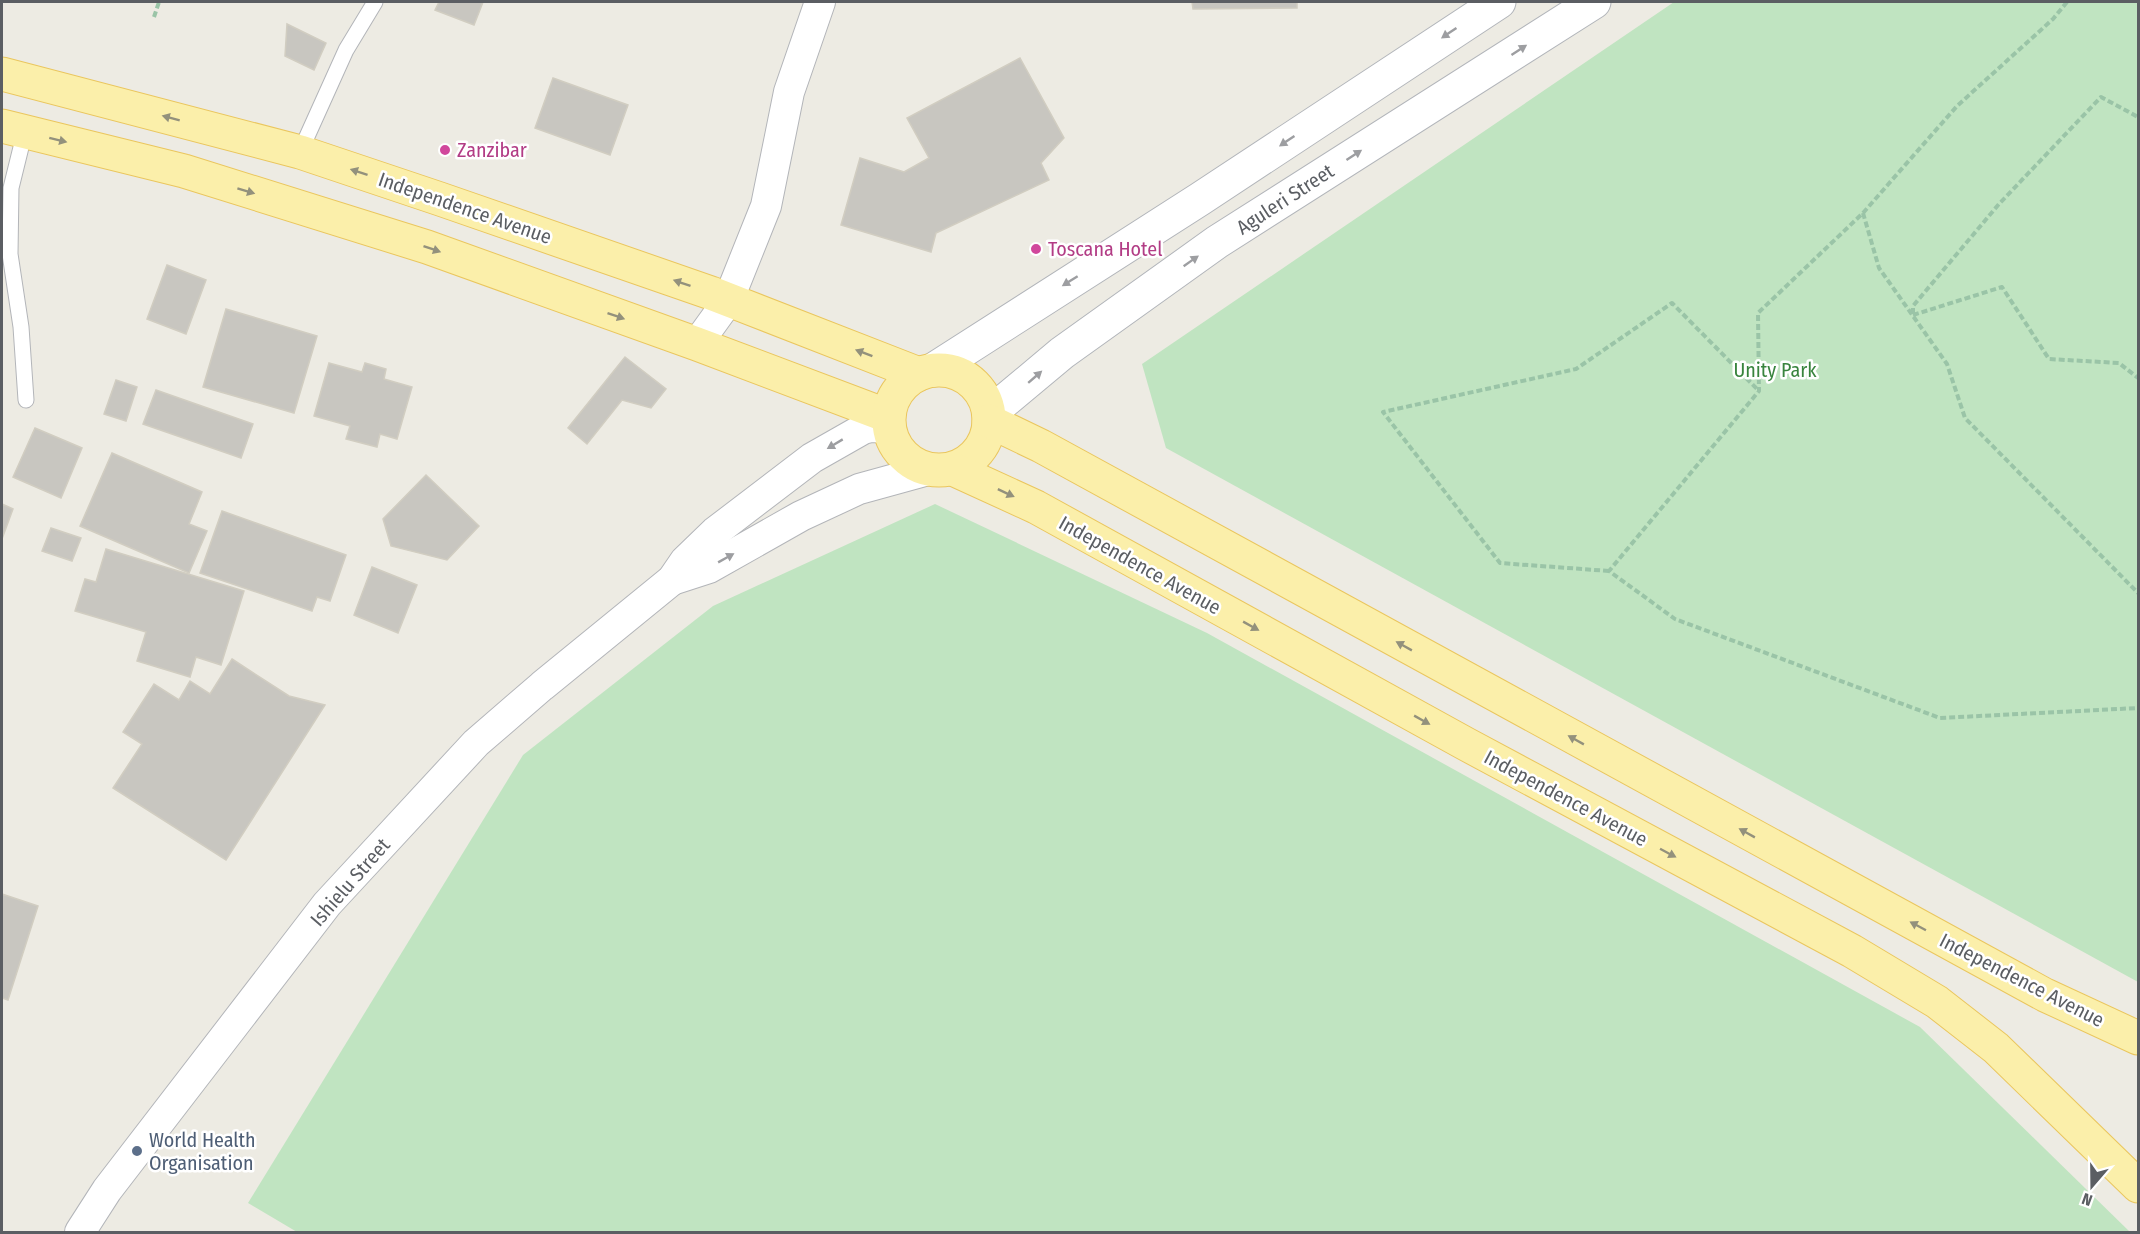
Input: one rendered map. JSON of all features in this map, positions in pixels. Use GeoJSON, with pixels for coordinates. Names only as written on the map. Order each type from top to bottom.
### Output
{"type":"FeatureCollection","features":[{"type":"Feature","properties":{"kind":"main road"},"geometry":{"type":"LineString","coordinates":[[13,128],[184,171],[427,247],[697,344],[888,422],[891,402],[907,381],[926,372],[1200,199],[1499,2]]}},
{"type":"Feature","properties":{"kind":"main road","name":"Aguleri Street"},"geometry":{"type":"LineString","coordinates":[[989,418],[1062,353],[1217,242],[1594,2]]}},
{"type":"Feature","properties":{"kind":"main road","name":"Independence Avenue"},"geometry":{"type":"LineString","coordinates":[[2,74],[300,152],[463,207],[926,372],[952,372],[970,381],[983,395],[989,418],[2045,995],[2139,1038]]}},
{"type":"Feature","properties":{"kind":"main road"},"geometry":{"type":"LineString","coordinates":[[941,469],[972,459],[980,452],[988,432],[989,418]]}},
{"type":"Feature","properties":{"kind":"main road","name":"Independence Avenue"},"geometry":{"type":"LineString","coordinates":[[888,422],[893,442],[902,455],[914,464],[941,469],[1036,507],[1466,744],[1852,951],[1937,1002],[1996,1048],[2139,1186]]}},
{"type":"Feature","properties":{"kind":"street"},"geometry":{"type":"LineString","coordinates":[[697,344],[728,301],[766,207],[789,92],[820,2]]}},
{"type":"Feature","properties":{"kind":"street"},"geometry":{"type":"LineString","coordinates":[[672,580],[685,561],[715,532],[812,458],[862,429],[888,422]]}},
{"type":"Feature","properties":{"kind":"street"},"geometry":{"type":"LineString","coordinates":[[672,580],[709,568],[801,516],[859,489],[941,469]]}},
{"type":"Feature","properties":{"kind":"street","name":"Ishielu Street"},"geometry":{"type":"LineString","coordinates":[[80,1233],[107,1190],[327,904],[476,743],[672,580]]}},
{"type":"Feature","properties":{"kind":"lane"},"geometry":{"type":"LineString","coordinates":[[300,152],[346,50],[375,2]]}},
{"type":"Feature","properties":{"kind":"lane"},"geometry":{"type":"LineString","coordinates":[[13,128],[10,254],[21,327],[26,400]]}},
{"type":"Feature","properties":{"kind":"path"},"geometry":{"type":"LineString","coordinates":[[154,17],[159,2]]}},
{"type":"Feature","properties":{"kind":"path"},"geometry":{"type":"LineString","coordinates":[[1609,571],[1759,391],[1758,313],[1863,213],[1957,106],[2054,20],[2067,2]]}},
{"type":"Feature","properties":{"kind":"path"},"geometry":{"type":"LineString","coordinates":[[1913,315],[1913,306],[1999,204],[2101,97],[2139,117]]}},
{"type":"Feature","properties":{"kind":"path"},"geometry":{"type":"LineString","coordinates":[[1863,213],[1879,268],[1947,364],[1965,418],[2139,593]]}},
{"type":"Feature","properties":{"kind":"path"},"geometry":{"type":"LineString","coordinates":[[1913,315],[2002,287],[2049,359],[2119,363],[2139,378]]}},
{"type":"Feature","properties":{"kind":"path"},"geometry":{"type":"LineString","coordinates":[[1759,391],[1671,303],[1576,369],[1383,412],[1500,562],[1609,571],[1675,619],[1940,718],[2139,708]]}},
{"type":"Feature","properties":{"kind":"green space","name":"Unity Park"},"geometry":{"type":"Polygon","coordinates":[[[1674,2],[2138,2],[2138,982],[1166,448],[1142,364],[1674,2]]]}},
{"type":"Feature","properties":{"kind":"green space"},"geometry":{"type":"Polygon","coordinates":[[[935,504],[1207,633],[1920,1027],[2130,1232],[297,1232],[248,1203],[523,755],[713,606],[935,504]]]}},
{"type":"Feature","properties":{"kind":"building"},"geometry":{"type":"Polygon","coordinates":[[[439,2],[483,2],[474,25],[435,10],[439,2]]]}},
{"type":"Feature","properties":{"kind":"building"},"geometry":{"type":"Polygon","coordinates":[[[1192,2],[1297,2],[1297,8],[1193,9],[1192,2]]]}},
{"type":"Feature","properties":{"kind":"building"},"geometry":{"type":"Polygon","coordinates":[[[287,24],[326,43],[314,70],[285,56],[287,24]]]}},
{"type":"Feature","properties":{"kind":"building"},"geometry":{"type":"Polygon","coordinates":[[[1020,58],[1064,138],[1041,163],[1049,180],[936,233],[931,252],[841,225],[860,158],[904,172],[929,158],[907,118],[1020,58]]]}},
{"type":"Feature","properties":{"kind":"building"},"geometry":{"type":"Polygon","coordinates":[[[553,78],[628,105],[610,155],[535,128],[553,78]]]}},
{"type":"Feature","properties":{"kind":"building"},"geometry":{"type":"Polygon","coordinates":[[[167,265],[206,280],[186,334],[147,319],[167,265]]]}},
{"type":"Feature","properties":{"kind":"building"},"geometry":{"type":"Polygon","coordinates":[[[226,309],[317,336],[294,413],[203,387],[226,309]]]}},
{"type":"Feature","properties":{"kind":"building"},"geometry":{"type":"Polygon","coordinates":[[[625,357],[666,389],[651,408],[622,400],[587,444],[568,428],[625,357]]]}},
{"type":"Feature","properties":{"kind":"building"},"geometry":{"type":"Polygon","coordinates":[[[329,363],[362,372],[365,363],[386,369],[384,379],[412,387],[397,439],[380,434],[377,447],[346,439],[350,426],[314,416],[329,363]]]}},
{"type":"Feature","properties":{"kind":"building"},"geometry":{"type":"Polygon","coordinates":[[[116,380],[137,387],[126,421],[104,414],[116,380]]]}},
{"type":"Feature","properties":{"kind":"building"},"geometry":{"type":"Polygon","coordinates":[[[156,390],[253,424],[241,458],[143,424],[156,390]]]}},
{"type":"Feature","properties":{"kind":"building"},"geometry":{"type":"Polygon","coordinates":[[[35,428],[82,448],[61,498],[13,477],[35,428]]]}},
{"type":"Feature","properties":{"kind":"building"},"geometry":{"type":"Polygon","coordinates":[[[112,453],[202,492],[189,524],[207,531],[189,573],[80,526],[112,453]]]}},
{"type":"Feature","properties":{"kind":"building"},"geometry":{"type":"Polygon","coordinates":[[[426,475],[479,526],[447,560],[391,546],[383,519],[426,475]]]}},
{"type":"Feature","properties":{"kind":"building"},"geometry":{"type":"Polygon","coordinates":[[[2,504],[13,509],[2,539],[2,504]]]}},
{"type":"Feature","properties":{"kind":"building"},"geometry":{"type":"Polygon","coordinates":[[[222,511],[346,555],[330,601],[317,597],[312,611],[200,573],[222,511]]]}},
{"type":"Feature","properties":{"kind":"building"},"geometry":{"type":"Polygon","coordinates":[[[51,528],[81,538],[72,561],[42,551],[51,528]]]}},
{"type":"Feature","properties":{"kind":"building"},"geometry":{"type":"Polygon","coordinates":[[[106,549],[244,591],[221,665],[196,657],[190,677],[137,661],[146,632],[75,611],[85,579],[96,582],[106,549]]]}},
{"type":"Feature","properties":{"kind":"building"},"geometry":{"type":"Polygon","coordinates":[[[372,567],[417,585],[398,633],[354,615],[372,567]]]}},
{"type":"Feature","properties":{"kind":"building"},"geometry":{"type":"Polygon","coordinates":[[[232,659],[289,696],[325,705],[226,860],[113,788],[142,744],[123,732],[154,684],[179,700],[190,681],[210,694],[232,659]]]}},
{"type":"Feature","properties":{"kind":"building"},"geometry":{"type":"Polygon","coordinates":[[[2,894],[38,906],[8,1000],[2,998],[2,894]]]}},
{"type":"Feature","properties":{"kind":"place","name":"Zanzibar"},"geometry":{"type":"Point","coordinates":[445,150]}},
{"type":"Feature","properties":{"kind":"place","name":"Toscana Hotel"},"geometry":{"type":"Point","coordinates":[1036,249]}},
{"type":"Feature","properties":{"kind":"place","name":"World Health Organisation"},"geometry":{"type":"Point","coordinates":[137,1151]}}]}
